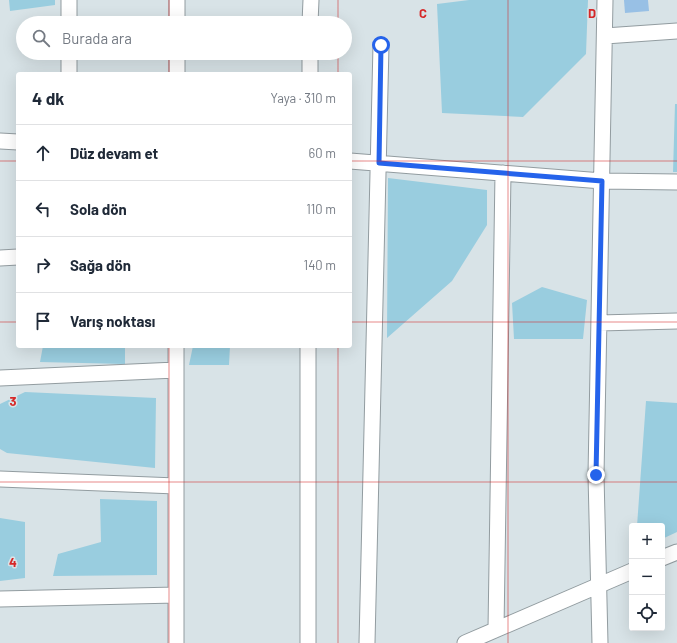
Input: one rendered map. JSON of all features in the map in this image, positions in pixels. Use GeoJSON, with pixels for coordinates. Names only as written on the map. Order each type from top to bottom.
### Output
{"type":"FeatureCollection","features":[{"type":"Feature","properties":{"kind":"street"},"geometry":{"type":"LineString","coordinates":[[69,0],[69,16]]}},
{"type":"Feature","properties":{"kind":"street"},"geometry":{"type":"LineString","coordinates":[[177,0],[177,16]]}},
{"type":"Feature","properties":{"kind":"street"},"geometry":{"type":"LineString","coordinates":[[310,16],[311,0]]}},
{"type":"Feature","properties":{"kind":"street"},"geometry":{"type":"LineString","coordinates":[[600,643],[596,475],[606,0]]}},
{"type":"Feature","properties":{"kind":"street"},"geometry":{"type":"LineString","coordinates":[[605,36],[677,31]]}},
{"type":"Feature","properties":{"kind":"street"},"geometry":{"type":"LineString","coordinates":[[367,643],[381,45]]}},
{"type":"Feature","properties":{"kind":"street"},"geometry":{"type":"LineString","coordinates":[[68,72],[69,60]]}},
{"type":"Feature","properties":{"kind":"street"},"geometry":{"type":"LineString","coordinates":[[177,60],[177,72]]}},
{"type":"Feature","properties":{"kind":"street"},"geometry":{"type":"LineString","coordinates":[[310,60],[310,72]]}},
{"type":"Feature","properties":{"kind":"street"},"geometry":{"type":"LineString","coordinates":[[0,142],[16,142]]}},
{"type":"Feature","properties":{"kind":"street"},"geometry":{"type":"LineString","coordinates":[[352,161],[602,181],[677,182]]}},
{"type":"Feature","properties":{"kind":"street"},"geometry":{"type":"LineString","coordinates":[[496,629],[503,173]]}},
{"type":"Feature","properties":{"kind":"street"},"geometry":{"type":"LineString","coordinates":[[0,258],[16,257]]}},
{"type":"Feature","properties":{"kind":"street"},"geometry":{"type":"LineString","coordinates":[[599,323],[677,321]]}},
{"type":"Feature","properties":{"kind":"street"},"geometry":{"type":"LineString","coordinates":[[176,348],[176,643]]}},
{"type":"Feature","properties":{"kind":"street"},"geometry":{"type":"LineString","coordinates":[[308,348],[308,643]]}},
{"type":"Feature","properties":{"kind":"street"},"geometry":{"type":"LineString","coordinates":[[0,378],[176,370]]}},
{"type":"Feature","properties":{"kind":"street"},"geometry":{"type":"LineString","coordinates":[[0,479],[176,486]]}},
{"type":"Feature","properties":{"kind":"street"},"geometry":{"type":"LineString","coordinates":[[665,557],[677,552]]}},
{"type":"Feature","properties":{"kind":"street"},"geometry":{"type":"LineString","coordinates":[[465,643],[629,572]]}},
{"type":"Feature","properties":{"kind":"street"},"geometry":{"type":"LineString","coordinates":[[0,599],[176,595]]}},
{"type":"Feature","properties":{"kind":"shaded area"},"geometry":{"type":"Polygon","coordinates":[[[9,0],[55,0],[55,5],[10,11],[9,0]]]}},
{"type":"Feature","properties":{"kind":"shaded area"},"geometry":{"type":"Polygon","coordinates":[[[469,0],[588,0],[586,54],[523,117],[442,113],[437,4],[469,0]]]}},
{"type":"Feature","properties":{"kind":"shaded area"},"geometry":{"type":"Polygon","coordinates":[[[675,104],[677,104],[677,172],[673,172],[675,104]]]}},
{"type":"Feature","properties":{"kind":"shaded area"},"geometry":{"type":"Polygon","coordinates":[[[388,178],[487,190],[487,225],[452,281],[387,338],[388,178]]]}},
{"type":"Feature","properties":{"kind":"shaded area"},"geometry":{"type":"Polygon","coordinates":[[[542,287],[587,300],[583,339],[514,339],[512,303],[542,287]]]}},
{"type":"Feature","properties":{"kind":"shaded area"},"geometry":{"type":"Polygon","coordinates":[[[43,348],[125,348],[125,364],[40,362],[43,348]]]}},
{"type":"Feature","properties":{"kind":"shaded area"},"geometry":{"type":"Polygon","coordinates":[[[193,348],[230,348],[229,365],[189,365],[193,348]]]}},
{"type":"Feature","properties":{"kind":"shaded area"},"geometry":{"type":"Polygon","coordinates":[[[25,392],[156,398],[155,468],[7,453],[0,449],[0,404],[25,392]]]}},
{"type":"Feature","properties":{"kind":"shaded area"},"geometry":{"type":"Polygon","coordinates":[[[646,401],[677,403],[677,532],[665,538],[665,523],[637,523],[646,401]]]}},
{"type":"Feature","properties":{"kind":"shaded area"},"geometry":{"type":"Polygon","coordinates":[[[100,499],[157,501],[157,575],[53,576],[58,554],[101,542],[100,499]]]}},
{"type":"Feature","properties":{"kind":"shaded area"},"geometry":{"type":"Polygon","coordinates":[[[0,518],[25,522],[25,578],[0,581],[0,518]]]}},
{"type":"Feature","properties":{"kind":"building"},"geometry":{"type":"Polygon","coordinates":[[[624,0],[648,0],[649,11],[625,13],[624,0]]]}},
{"type":"Feature","properties":{"kind":"route"},"geometry":{"type":"LineString","coordinates":[[381,45],[379,163],[602,181],[596,475]]}}]}
